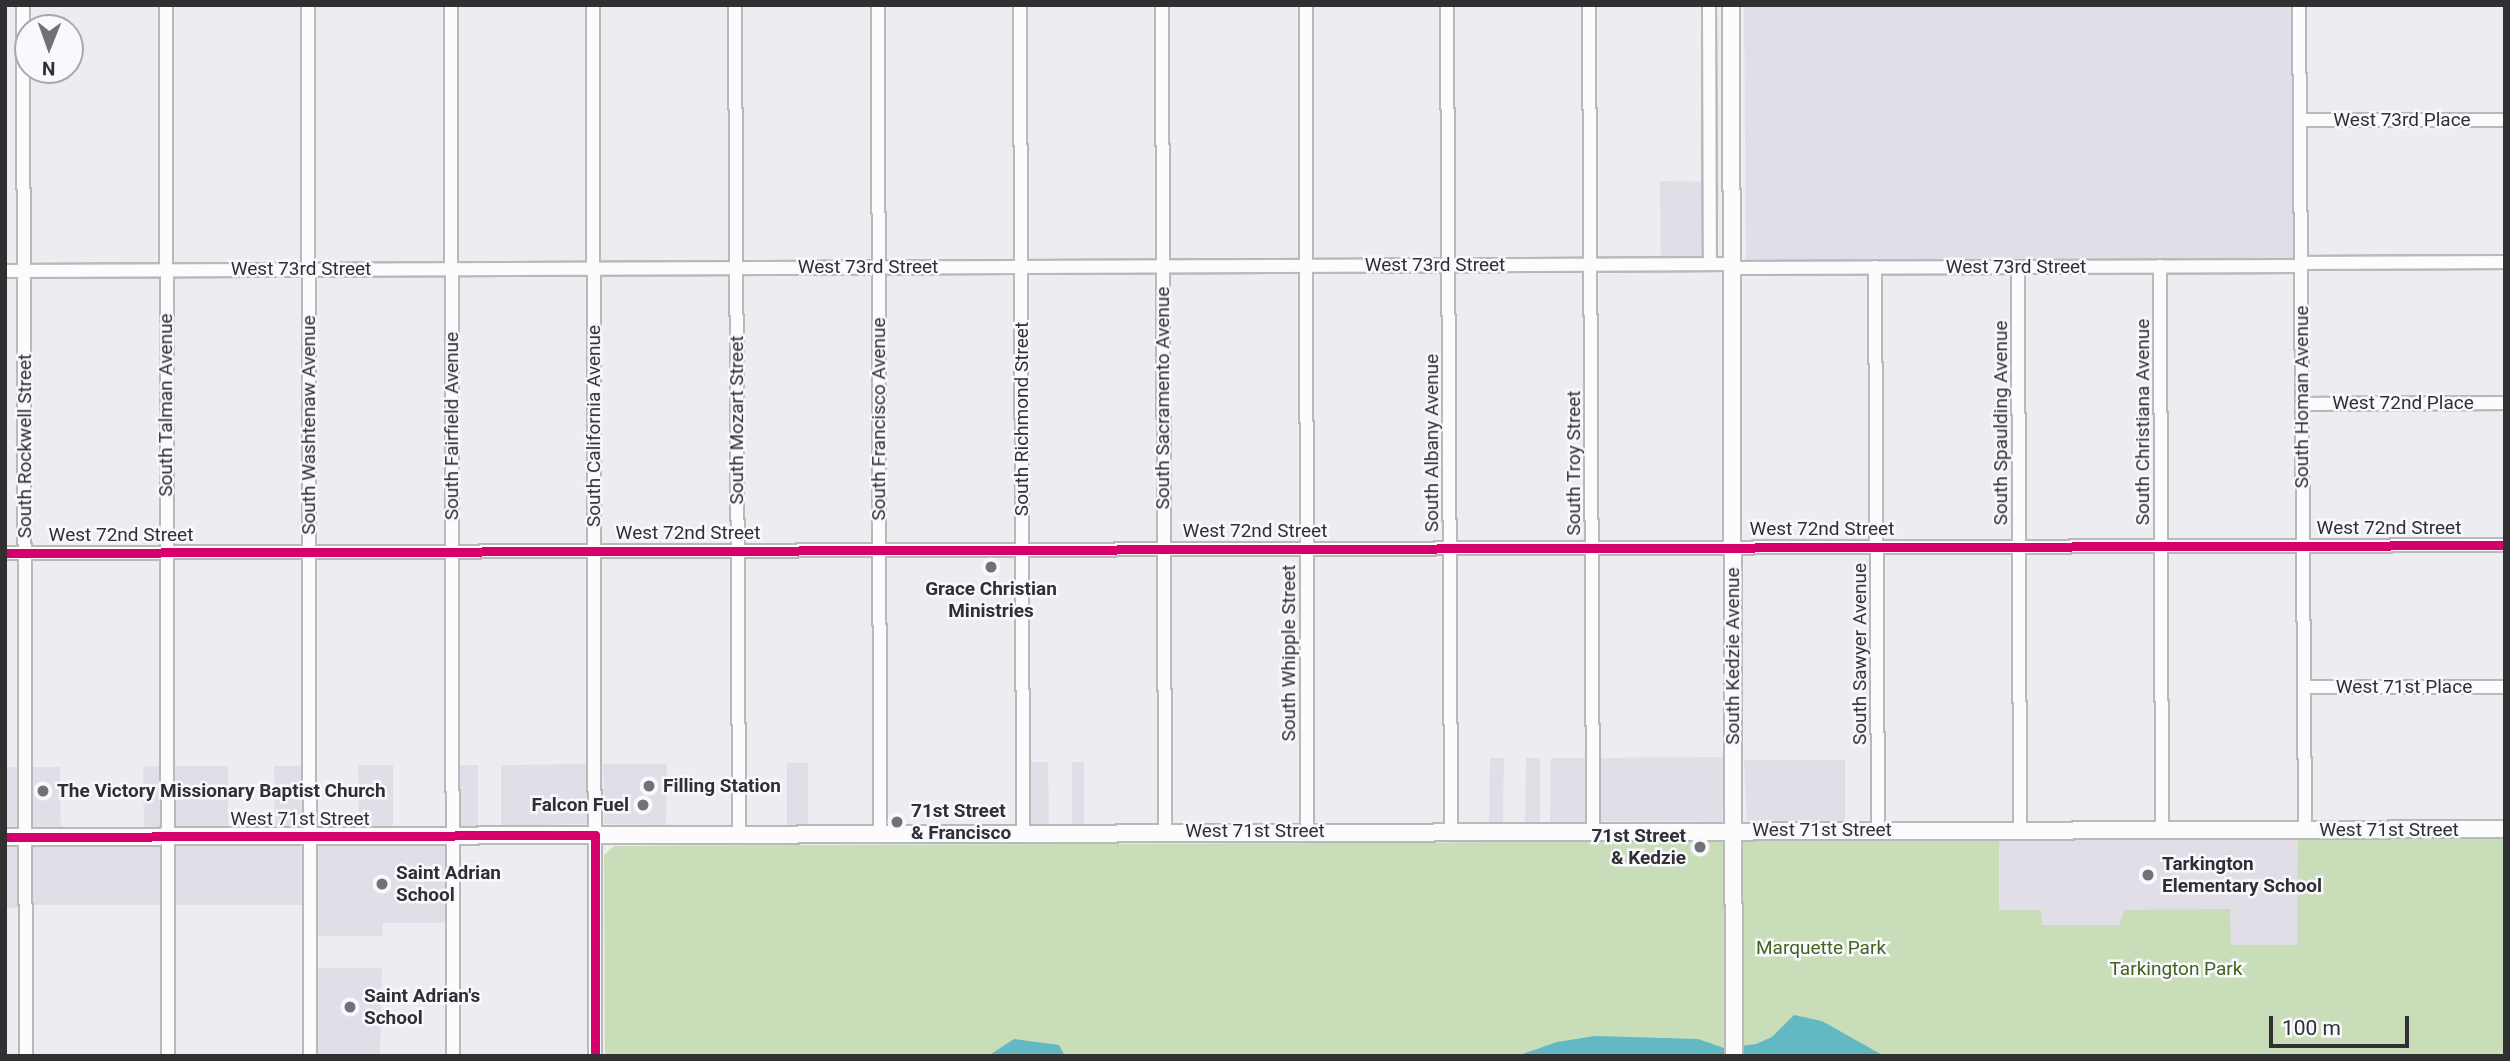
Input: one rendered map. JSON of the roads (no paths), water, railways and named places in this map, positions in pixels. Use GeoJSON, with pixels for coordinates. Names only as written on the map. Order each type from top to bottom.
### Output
{"type":"FeatureCollection","features":[{"type":"Feature","properties":{"kind":"main road","name":"South Kedzie Avenue"},"geometry":{"type":"LineString","coordinates":[[1731,5],[1734,1056]]}},
{"type":"Feature","properties":{"kind":"main road","name":"West 71st Street"},"geometry":{"type":"LineString","coordinates":[[5,837],[2505,829]]}},
{"type":"Feature","properties":{"kind":"street","name":"South Rockwell Street"},"geometry":{"type":"LineString","coordinates":[[23,5],[26,1056]]}},
{"type":"Feature","properties":{"kind":"street","name":"South Talman Avenue"},"geometry":{"type":"LineString","coordinates":[[166,5],[167,1056]]}},
{"type":"Feature","properties":{"kind":"street","name":"South Washtenaw Avenue"},"geometry":{"type":"LineString","coordinates":[[308,5],[310,1056]]}},
{"type":"Feature","properties":{"kind":"street","name":"South Fairfield Avenue"},"geometry":{"type":"LineString","coordinates":[[451,5],[453,1056]]}},
{"type":"Feature","properties":{"kind":"street","name":"South California Avenue"},"geometry":{"type":"LineString","coordinates":[[593,5],[595,1056]]}},
{"type":"Feature","properties":{"kind":"street","name":"South Mozart Street"},"geometry":{"type":"LineString","coordinates":[[735,5],[739,834]]}},
{"type":"Feature","properties":{"kind":"street","name":"South Francisco Avenue"},"geometry":{"type":"LineString","coordinates":[[878,5],[880,833]]}},
{"type":"Feature","properties":{"kind":"street","name":"South Richmond Street"},"geometry":{"type":"LineString","coordinates":[[1020,5],[1023,833]]}},
{"type":"Feature","properties":{"kind":"street","name":"South Sacramento Avenue"},"geometry":{"type":"LineString","coordinates":[[1162,5],[1165,832]]}},
{"type":"Feature","properties":{"kind":"street","name":"South Whipple Street"},"geometry":{"type":"LineString","coordinates":[[1306,5],[1307,831]]}},
{"type":"Feature","properties":{"kind":"street","name":"South Albany Avenue"},"geometry":{"type":"LineString","coordinates":[[1447,5],[1451,831]]}},
{"type":"Feature","properties":{"kind":"street","name":"South Troy Street"},"geometry":{"type":"LineString","coordinates":[[1589,5],[1593,830]]}},
{"type":"Feature","properties":{"kind":"street"},"geometry":{"type":"LineString","coordinates":[[1709,5],[1710,264]]}},
{"type":"Feature","properties":{"kind":"street","name":"South Homan Avenue"},"geometry":{"type":"LineString","coordinates":[[2299,5],[2305,830]]}},
{"type":"Feature","properties":{"kind":"street","name":"West 73rd Place"},"geometry":{"type":"LineString","coordinates":[[2300,120],[2505,120]]}},
{"type":"Feature","properties":{"kind":"street","name":"West 73rd Street"},"geometry":{"type":"LineString","coordinates":[[5,271],[1590,264],[2018,267],[2505,262]]}},
{"type":"Feature","properties":{"kind":"street","name":"South Christiana Avenue"},"geometry":{"type":"LineString","coordinates":[[2160,266],[2162,830]]}},
{"type":"Feature","properties":{"kind":"street","name":"South Sawyer Avenue"},"geometry":{"type":"LineString","coordinates":[[1875,267],[1878,830]]}},
{"type":"Feature","properties":{"kind":"street","name":"South Spaulding Avenue"},"geometry":{"type":"LineString","coordinates":[[2018,267],[2020,830]]}},
{"type":"Feature","properties":{"kind":"street","name":"West 72nd Place"},"geometry":{"type":"LineString","coordinates":[[2302,404],[2505,403]]}},
{"type":"Feature","properties":{"kind":"street","name":"West 72nd Street"},"geometry":{"type":"LineString","coordinates":[[5,553],[2505,545]]}},
{"type":"Feature","properties":{"kind":"street","name":"West 71st Place"},"geometry":{"type":"LineString","coordinates":[[2304,687],[2505,687]]}},
{"type":"Feature","properties":{"kind":"water"},"geometry":{"type":"Polygon","coordinates":[[[1794,1015],[1822,1021],[1884,1056],[1517,1056],[1557,1042],[1595,1036],[1698,1039],[1724,1048],[1756,1044],[1772,1037],[1794,1015]]]}},
{"type":"Feature","properties":{"kind":"water"},"geometry":{"type":"Polygon","coordinates":[[[1014,1039],[1059,1045],[1065,1056],[988,1056],[1014,1039]]]}},
{"type":"Feature","properties":{"kind":"place","name":"Grace Christian Ministries"},"geometry":{"type":"Point","coordinates":[991,567]}},
{"type":"Feature","properties":{"kind":"place","name":"Filling Station"},"geometry":{"type":"Point","coordinates":[649,786]}},
{"type":"Feature","properties":{"kind":"place","name":"The Victory Missionary Baptist Church"},"geometry":{"type":"Point","coordinates":[43,791]}},
{"type":"Feature","properties":{"kind":"place","name":"Falcon Fuel"},"geometry":{"type":"Point","coordinates":[643,805]}},
{"type":"Feature","properties":{"kind":"place","name":"71st Street & Francisco"},"geometry":{"type":"Point","coordinates":[897,822]}},
{"type":"Feature","properties":{"kind":"place","name":"71st Street & Kedzie"},"geometry":{"type":"Point","coordinates":[1700,847]}},
{"type":"Feature","properties":{"kind":"place","name":"Tarkington Elementary School"},"geometry":{"type":"Point","coordinates":[2148,875]}},
{"type":"Feature","properties":{"kind":"place","name":"Saint Adrian School"},"geometry":{"type":"Point","coordinates":[382,884]}},
{"type":"Feature","properties":{"kind":"place","name":"Saint Adrian's School"},"geometry":{"type":"Point","coordinates":[350,1007]}},
{"type":"Feature","properties":{"kind":"park label","name":"Marquette Park"},"geometry":{"type":"Point","coordinates":[1821,948]}},
{"type":"Feature","properties":{"kind":"park label","name":"Tarkington Park"},"geometry":{"type":"Point","coordinates":[2176,969]}}]}
